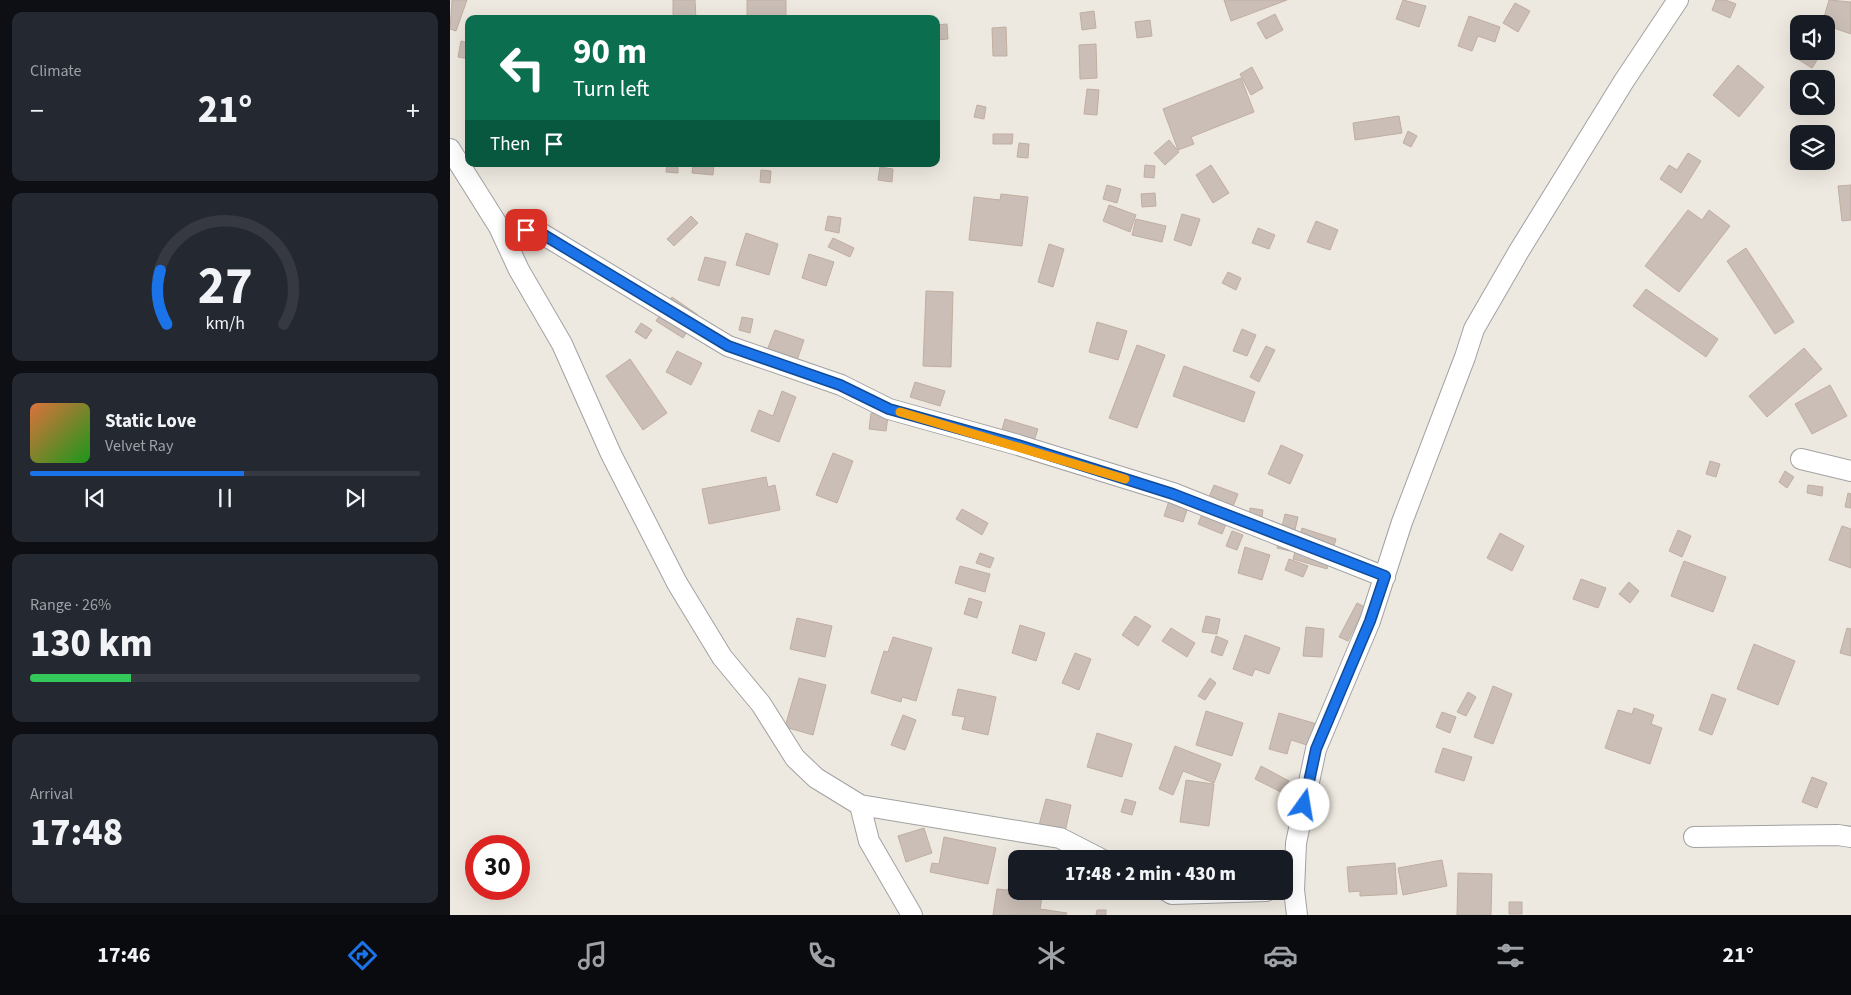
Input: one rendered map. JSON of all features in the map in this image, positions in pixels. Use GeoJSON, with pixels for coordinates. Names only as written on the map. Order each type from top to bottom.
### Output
{"type":"FeatureCollection","features":[{"type":"Feature","properties":{"kind":"street"},"geometry":{"type":"LineString","coordinates":[[1293,864],[1316,749],[1370,621],[1402,522],[1474,329],[1524,243],[1619,89],[1678,0]]}},
{"type":"Feature","properties":{"kind":"street"},"geometry":{"type":"LineString","coordinates":[[450,148],[499,227],[519,270],[562,344],[611,454],[677,583],[722,656],[761,704],[795,758],[816,778],[860,805],[1060,838],[1083,850]]}},
{"type":"Feature","properties":{"kind":"street"},"geometry":{"type":"LineString","coordinates":[[499,227],[539,232],[728,346],[840,385],[889,409],[1018,445],[1173,494],[1385,576]]}},
{"type":"Feature","properties":{"kind":"street"},"geometry":{"type":"LineString","coordinates":[[1801,459],[1851,471]]}},
{"type":"Feature","properties":{"kind":"street"},"geometry":{"type":"LineString","coordinates":[[860,805],[868,841],[912,915]]}},
{"type":"Feature","properties":{"kind":"street"},"geometry":{"type":"LineString","coordinates":[[1694,837],[1838,835],[1851,837]]}},
{"type":"Feature","properties":{"kind":"street"},"geometry":{"type":"LineString","coordinates":[[1292,900],[1297,915]]}},
{"type":"Feature","properties":{"kind":"building"},"geometry":{"type":"Polygon","coordinates":[[[452,0],[467,0],[456,31],[450,29],[452,0]]]}},
{"type":"Feature","properties":{"kind":"building"},"geometry":{"type":"Polygon","coordinates":[[[673,0],[695,0],[696,15],[673,15],[673,0]]]}},
{"type":"Feature","properties":{"kind":"building"},"geometry":{"type":"Polygon","coordinates":[[[747,0],[786,0],[786,15],[747,15],[747,0]]]}},
{"type":"Feature","properties":{"kind":"building"},"geometry":{"type":"Polygon","coordinates":[[[1224,0],[1287,0],[1231,21],[1224,0]]]}},
{"type":"Feature","properties":{"kind":"building"},"geometry":{"type":"Polygon","coordinates":[[[1403,0],[1426,6],[1419,27],[1396,19],[1403,0]]]}},
{"type":"Feature","properties":{"kind":"building"},"geometry":{"type":"Polygon","coordinates":[[[1716,0],[1726,0],[1736,4],[1730,18],[1712,10],[1716,0]]]}},
{"type":"Feature","properties":{"kind":"building"},"geometry":{"type":"Polygon","coordinates":[[[1829,0],[1851,2],[1851,34],[1835,28],[1835,15],[1825,15],[1829,0]]]}},
{"type":"Feature","properties":{"kind":"building"},"geometry":{"type":"Polygon","coordinates":[[[1515,3],[1530,11],[1518,32],[1503,23],[1515,3]]]}},
{"type":"Feature","properties":{"kind":"building"},"geometry":{"type":"Polygon","coordinates":[[[1094,11],[1096,28],[1082,30],[1080,13],[1094,11]]]}},
{"type":"Feature","properties":{"kind":"building"},"geometry":{"type":"Polygon","coordinates":[[[1275,14],[1283,30],[1266,39],[1257,23],[1275,14]]]}},
{"type":"Feature","properties":{"kind":"building"},"geometry":{"type":"Polygon","coordinates":[[[1469,16],[1500,27],[1495,42],[1478,36],[1472,51],[1458,46],[1469,16]]]}},
{"type":"Feature","properties":{"kind":"building"},"geometry":{"type":"Polygon","coordinates":[[[1150,20],[1152,36],[1137,38],[1135,22],[1150,20]]]}},
{"type":"Feature","properties":{"kind":"building"},"geometry":{"type":"Polygon","coordinates":[[[947,24],[948,39],[940,40],[940,25],[947,24]]]}},
{"type":"Feature","properties":{"kind":"building"},"geometry":{"type":"Polygon","coordinates":[[[1006,27],[1007,56],[993,56],[992,28],[1006,27]]]}},
{"type":"Feature","properties":{"kind":"building"},"geometry":{"type":"Polygon","coordinates":[[[461,41],[465,42],[465,58],[458,57],[461,41]]]}},
{"type":"Feature","properties":{"kind":"building"},"geometry":{"type":"Polygon","coordinates":[[[1096,44],[1097,78],[1080,79],[1079,45],[1096,44]]]}},
{"type":"Feature","properties":{"kind":"building"},"geometry":{"type":"Polygon","coordinates":[[[1799,60],[1817,60],[1812,68],[1799,60]]]}},
{"type":"Feature","properties":{"kind":"building"},"geometry":{"type":"Polygon","coordinates":[[[1738,65],[1764,87],[1739,117],[1713,95],[1738,65]]]}},
{"type":"Feature","properties":{"kind":"building"},"geometry":{"type":"Polygon","coordinates":[[[1252,67],[1263,88],[1251,95],[1240,74],[1252,67]]]}},
{"type":"Feature","properties":{"kind":"building"},"geometry":{"type":"Polygon","coordinates":[[[1241,78],[1254,112],[1191,137],[1194,144],[1178,150],[1163,109],[1241,78]]]}},
{"type":"Feature","properties":{"kind":"building"},"geometry":{"type":"Polygon","coordinates":[[[1087,89],[1099,90],[1097,115],[1084,114],[1087,89]]]}},
{"type":"Feature","properties":{"kind":"building"},"geometry":{"type":"Polygon","coordinates":[[[977,105],[986,107],[984,119],[974,117],[977,105]]]}},
{"type":"Feature","properties":{"kind":"building"},"geometry":{"type":"Polygon","coordinates":[[[1399,116],[1402,133],[1355,140],[1353,123],[1399,116]]]}},
{"type":"Feature","properties":{"kind":"building"},"geometry":{"type":"Polygon","coordinates":[[[1408,131],[1417,136],[1411,147],[1403,143],[1408,131]]]}},
{"type":"Feature","properties":{"kind":"building"},"geometry":{"type":"Polygon","coordinates":[[[993,134],[1013,134],[1012,144],[993,144],[993,134]]]}},
{"type":"Feature","properties":{"kind":"building"},"geometry":{"type":"Polygon","coordinates":[[[1169,140],[1179,152],[1165,165],[1154,153],[1169,140]]]}},
{"type":"Feature","properties":{"kind":"building"},"geometry":{"type":"Polygon","coordinates":[[[1019,143],[1029,144],[1028,158],[1017,157],[1019,143]]]}},
{"type":"Feature","properties":{"kind":"building"},"geometry":{"type":"Polygon","coordinates":[[[1688,153],[1701,161],[1681,193],[1660,179],[1669,165],[1677,170],[1688,153]]]}},
{"type":"Feature","properties":{"kind":"building"},"geometry":{"type":"Polygon","coordinates":[[[1145,165],[1155,166],[1154,178],[1144,177],[1145,165]]]}},
{"type":"Feature","properties":{"kind":"building"},"geometry":{"type":"Polygon","coordinates":[[[1211,165],[1229,193],[1213,203],[1196,175],[1211,165]]]}},
{"type":"Feature","properties":{"kind":"building"},"geometry":{"type":"Polygon","coordinates":[[[667,167],[678,167],[678,173],[666,172],[667,167]]]}},
{"type":"Feature","properties":{"kind":"building"},"geometry":{"type":"Polygon","coordinates":[[[693,167],[714,167],[713,175],[692,173],[693,167]]]}},
{"type":"Feature","properties":{"kind":"building"},"geometry":{"type":"Polygon","coordinates":[[[880,167],[893,169],[892,182],[878,180],[880,167]]]}},
{"type":"Feature","properties":{"kind":"building"},"geometry":{"type":"Polygon","coordinates":[[[761,170],[771,171],[770,183],[760,182],[761,170]]]}},
{"type":"Feature","properties":{"kind":"building"},"geometry":{"type":"Polygon","coordinates":[[[1107,185],[1121,189],[1117,203],[1103,199],[1107,185]]]}},
{"type":"Feature","properties":{"kind":"building"},"geometry":{"type":"Polygon","coordinates":[[[1851,185],[1851,220],[1842,221],[1838,186],[1851,185]]]}},
{"type":"Feature","properties":{"kind":"building"},"geometry":{"type":"Polygon","coordinates":[[[1155,193],[1156,206],[1142,207],[1141,194],[1155,193]]]}},
{"type":"Feature","properties":{"kind":"building"},"geometry":{"type":"Polygon","coordinates":[[[1001,194],[1028,197],[1022,246],[969,240],[974,197],[1000,200],[1001,194]]]}},
{"type":"Feature","properties":{"kind":"building"},"geometry":{"type":"Polygon","coordinates":[[[1109,205],[1136,215],[1130,232],[1103,221],[1109,205]]]}},
{"type":"Feature","properties":{"kind":"building"},"geometry":{"type":"Polygon","coordinates":[[[1688,210],[1702,220],[1709,210],[1730,226],[1679,292],[1645,266],[1688,210]]]}},
{"type":"Feature","properties":{"kind":"building"},"geometry":{"type":"Polygon","coordinates":[[[1182,214],[1200,219],[1191,246],[1174,240],[1182,214]]]}},
{"type":"Feature","properties":{"kind":"building"},"geometry":{"type":"Polygon","coordinates":[[[691,216],[698,223],[674,246],[667,239],[691,216]]]}},
{"type":"Feature","properties":{"kind":"building"},"geometry":{"type":"Polygon","coordinates":[[[828,216],[841,218],[839,233],[825,230],[828,216]]]}},
{"type":"Feature","properties":{"kind":"building"},"geometry":{"type":"Polygon","coordinates":[[[1136,219],[1166,226],[1162,242],[1132,235],[1136,219]]]}},
{"type":"Feature","properties":{"kind":"building"},"geometry":{"type":"Polygon","coordinates":[[[1316,221],[1338,230],[1330,250],[1307,242],[1316,221]]]}},
{"type":"Feature","properties":{"kind":"building"},"geometry":{"type":"Polygon","coordinates":[[[1258,228],[1275,235],[1269,249],[1252,243],[1258,228]]]}},
{"type":"Feature","properties":{"kind":"building"},"geometry":{"type":"Polygon","coordinates":[[[746,233],[778,244],[769,275],[736,265],[746,233]]]}},
{"type":"Feature","properties":{"kind":"building"},"geometry":{"type":"Polygon","coordinates":[[[833,238],[854,248],[850,257],[828,247],[833,238]]]}},
{"type":"Feature","properties":{"kind":"building"},"geometry":{"type":"Polygon","coordinates":[[[1049,244],[1064,249],[1053,287],[1038,282],[1049,244]]]}},
{"type":"Feature","properties":{"kind":"building"},"geometry":{"type":"Polygon","coordinates":[[[1746,248],[1794,322],[1775,334],[1727,261],[1746,248]]]}},
{"type":"Feature","properties":{"kind":"building"},"geometry":{"type":"Polygon","coordinates":[[[809,254],[834,262],[826,286],[802,278],[809,254]]]}},
{"type":"Feature","properties":{"kind":"building"},"geometry":{"type":"Polygon","coordinates":[[[705,257],[726,262],[719,286],[698,280],[705,257]]]}},
{"type":"Feature","properties":{"kind":"building"},"geometry":{"type":"Polygon","coordinates":[[[1228,272],[1241,278],[1236,290],[1222,283],[1228,272]]]}},
{"type":"Feature","properties":{"kind":"building"},"geometry":{"type":"Polygon","coordinates":[[[1646,289],[1718,339],[1706,357],[1633,306],[1646,289]]]}},
{"type":"Feature","properties":{"kind":"building"},"geometry":{"type":"Polygon","coordinates":[[[926,291],[953,292],[951,367],[923,366],[926,291]]]}},
{"type":"Feature","properties":{"kind":"building"},"geometry":{"type":"Polygon","coordinates":[[[672,297],[698,315],[683,338],[656,321],[672,297]]]}},
{"type":"Feature","properties":{"kind":"building"},"geometry":{"type":"Polygon","coordinates":[[[742,317],[753,319],[750,333],[739,330],[742,317]]]}},
{"type":"Feature","properties":{"kind":"building"},"geometry":{"type":"Polygon","coordinates":[[[1097,322],[1127,331],[1118,360],[1089,352],[1097,322]]]}},
{"type":"Feature","properties":{"kind":"building"},"geometry":{"type":"Polygon","coordinates":[[[641,323],[652,330],[646,339],[635,332],[641,323]]]}},
{"type":"Feature","properties":{"kind":"building"},"geometry":{"type":"Polygon","coordinates":[[[1242,329],[1256,335],[1247,356],[1233,351],[1242,329]]]}},
{"type":"Feature","properties":{"kind":"building"},"geometry":{"type":"Polygon","coordinates":[[[775,330],[804,340],[794,369],[764,358],[775,330]]]}},
{"type":"Feature","properties":{"kind":"building"},"geometry":{"type":"Polygon","coordinates":[[[1137,345],[1165,355],[1137,428],[1109,418],[1137,345]]]}},
{"type":"Feature","properties":{"kind":"building"},"geometry":{"type":"Polygon","coordinates":[[[1266,346],[1275,350],[1259,382],[1250,377],[1266,346]]]}},
{"type":"Feature","properties":{"kind":"building"},"geometry":{"type":"Polygon","coordinates":[[[1804,348],[1822,369],[1767,417],[1749,396],[1804,348]]]}},
{"type":"Feature","properties":{"kind":"building"},"geometry":{"type":"Polygon","coordinates":[[[677,351],[702,363],[691,385],[666,372],[677,351]]]}},
{"type":"Feature","properties":{"kind":"building"},"geometry":{"type":"Polygon","coordinates":[[[630,359],[667,413],[643,430],[606,376],[630,359]]]}},
{"type":"Feature","properties":{"kind":"building"},"geometry":{"type":"Polygon","coordinates":[[[1184,366],[1255,392],[1244,422],[1173,396],[1184,366]]]}},
{"type":"Feature","properties":{"kind":"building"},"geometry":{"type":"Polygon","coordinates":[[[915,382],[945,391],[940,406],[910,397],[915,382]]]}},
{"type":"Feature","properties":{"kind":"building"},"geometry":{"type":"Polygon","coordinates":[[[1830,385],[1847,416],[1812,434],[1795,404],[1830,385]]]}},
{"type":"Feature","properties":{"kind":"building"},"geometry":{"type":"Polygon","coordinates":[[[782,391],[796,397],[779,442],[751,431],[759,410],[773,416],[782,391]]]}},
{"type":"Feature","properties":{"kind":"building"},"geometry":{"type":"Polygon","coordinates":[[[871,413],[888,416],[886,431],[869,429],[871,413]]]}},
{"type":"Feature","properties":{"kind":"building"},"geometry":{"type":"Polygon","coordinates":[[[1005,419],[1038,429],[1031,450],[999,441],[1005,419]]]}},
{"type":"Feature","properties":{"kind":"building"},"geometry":{"type":"Polygon","coordinates":[[[1281,445],[1303,455],[1290,484],[1268,474],[1281,445]]]}},
{"type":"Feature","properties":{"kind":"building"},"geometry":{"type":"Polygon","coordinates":[[[833,453],[853,461],[837,503],[816,495],[833,453]]]}},
{"type":"Feature","properties":{"kind":"building"},"geometry":{"type":"Polygon","coordinates":[[[1710,461],[1720,464],[1716,477],[1706,474],[1710,461]]]}},
{"type":"Feature","properties":{"kind":"building"},"geometry":{"type":"Polygon","coordinates":[[[1785,471],[1794,477],[1787,488],[1779,482],[1785,471]]]}},
{"type":"Feature","properties":{"kind":"building"},"geometry":{"type":"Polygon","coordinates":[[[766,477],[768,487],[775,485],[780,510],[709,524],[702,489],[766,477]]]}},
{"type":"Feature","properties":{"kind":"building"},"geometry":{"type":"Polygon","coordinates":[[[1214,485],[1238,494],[1222,534],[1198,524],[1214,485]]]}},
{"type":"Feature","properties":{"kind":"building"},"geometry":{"type":"Polygon","coordinates":[[[1808,485],[1823,487],[1822,496],[1807,493],[1808,485]]]}},
{"type":"Feature","properties":{"kind":"building"},"geometry":{"type":"Polygon","coordinates":[[[1848,493],[1851,494],[1851,508],[1845,507],[1848,493]]]}},
{"type":"Feature","properties":{"kind":"building"},"geometry":{"type":"Polygon","coordinates":[[[1169,501],[1188,507],[1183,522],[1164,516],[1169,501]]]}},
{"type":"Feature","properties":{"kind":"building"},"geometry":{"type":"Polygon","coordinates":[[[1250,508],[1263,510],[1261,525],[1249,524],[1250,508]]]}},
{"type":"Feature","properties":{"kind":"building"},"geometry":{"type":"Polygon","coordinates":[[[962,509],[988,523],[982,535],[956,519],[962,509]]]}},
{"type":"Feature","properties":{"kind":"building"},"geometry":{"type":"Polygon","coordinates":[[[1285,514],[1298,517],[1290,551],[1277,548],[1285,514]]]}},
{"type":"Feature","properties":{"kind":"building"},"geometry":{"type":"Polygon","coordinates":[[[1842,526],[1851,529],[1851,568],[1829,560],[1842,526]]]}},
{"type":"Feature","properties":{"kind":"building"},"geometry":{"type":"Polygon","coordinates":[[[1302,528],[1336,539],[1327,569],[1293,559],[1302,528]]]}},
{"type":"Feature","properties":{"kind":"building"},"geometry":{"type":"Polygon","coordinates":[[[1678,530],[1691,536],[1682,557],[1669,551],[1678,530]]]}},
{"type":"Feature","properties":{"kind":"building"},"geometry":{"type":"Polygon","coordinates":[[[1232,531],[1243,535],[1237,550],[1226,546],[1232,531]]]}},
{"type":"Feature","properties":{"kind":"building"},"geometry":{"type":"Polygon","coordinates":[[[1500,533],[1524,546],[1512,571],[1487,558],[1500,533]]]}},
{"type":"Feature","properties":{"kind":"building"},"geometry":{"type":"Polygon","coordinates":[[[1245,547],[1270,555],[1262,580],[1238,573],[1245,547]]]}},
{"type":"Feature","properties":{"kind":"building"},"geometry":{"type":"Polygon","coordinates":[[[980,553],[994,558],[990,568],[976,563],[980,553]]]}},
{"type":"Feature","properties":{"kind":"building"},"geometry":{"type":"Polygon","coordinates":[[[1289,559],[1308,566],[1303,577],[1285,570],[1289,559]]]}},
{"type":"Feature","properties":{"kind":"building"},"geometry":{"type":"Polygon","coordinates":[[[1684,561],[1726,577],[1713,612],[1671,596],[1684,561]]]}},
{"type":"Feature","properties":{"kind":"building"},"geometry":{"type":"Polygon","coordinates":[[[960,566],[990,574],[985,592],[955,583],[960,566]]]}},
{"type":"Feature","properties":{"kind":"building"},"geometry":{"type":"Polygon","coordinates":[[[1581,579],[1606,588],[1598,608],[1573,599],[1581,579]]]}},
{"type":"Feature","properties":{"kind":"building"},"geometry":{"type":"Polygon","coordinates":[[[1629,582],[1639,591],[1630,603],[1619,594],[1629,582]]]}},
{"type":"Feature","properties":{"kind":"building"},"geometry":{"type":"Polygon","coordinates":[[[969,598],[982,602],[977,618],[964,614],[969,598]]]}},
{"type":"Feature","properties":{"kind":"building"},"geometry":{"type":"Polygon","coordinates":[[[1357,603],[1365,607],[1348,641],[1339,637],[1357,603]]]}},
{"type":"Feature","properties":{"kind":"building"},"geometry":{"type":"Polygon","coordinates":[[[1135,616],[1151,626],[1138,646],[1122,635],[1135,616]]]}},
{"type":"Feature","properties":{"kind":"building"},"geometry":{"type":"Polygon","coordinates":[[[1206,616],[1220,619],[1217,634],[1202,632],[1206,616]]]}},
{"type":"Feature","properties":{"kind":"building"},"geometry":{"type":"Polygon","coordinates":[[[797,618],[832,626],[825,657],[790,649],[797,618]]]}},
{"type":"Feature","properties":{"kind":"building"},"geometry":{"type":"Polygon","coordinates":[[[1020,625],[1045,633],[1036,661],[1012,653],[1020,625]]]}},
{"type":"Feature","properties":{"kind":"building"},"geometry":{"type":"Polygon","coordinates":[[[1306,627],[1324,629],[1322,657],[1303,656],[1306,627]]]}},
{"type":"Feature","properties":{"kind":"building"},"geometry":{"type":"Polygon","coordinates":[[[1171,628],[1195,643],[1187,657],[1162,641],[1171,628]]]}},
{"type":"Feature","properties":{"kind":"building"},"geometry":{"type":"Polygon","coordinates":[[[1847,628],[1851,629],[1851,656],[1840,653],[1847,628]]]}},
{"type":"Feature","properties":{"kind":"building"},"geometry":{"type":"Polygon","coordinates":[[[1245,635],[1280,648],[1269,674],[1255,669],[1252,676],[1233,669],[1245,635]]]}},
{"type":"Feature","properties":{"kind":"building"},"geometry":{"type":"Polygon","coordinates":[[[1216,636],[1228,641],[1222,656],[1211,652],[1216,636]]]}},
{"type":"Feature","properties":{"kind":"building"},"geometry":{"type":"Polygon","coordinates":[[[893,637],[932,648],[916,701],[902,697],[901,702],[871,693],[884,651],[888,652],[893,637]]]}},
{"type":"Feature","properties":{"kind":"building"},"geometry":{"type":"Polygon","coordinates":[[[1754,644],[1795,661],[1778,705],[1737,689],[1754,644]]]}},
{"type":"Feature","properties":{"kind":"building"},"geometry":{"type":"Polygon","coordinates":[[[1075,653],[1091,659],[1079,690],[1062,683],[1075,653]]]}},
{"type":"Feature","properties":{"kind":"building"},"geometry":{"type":"Polygon","coordinates":[[[799,678],[826,685],[813,735],[785,727],[799,678]]]}},
{"type":"Feature","properties":{"kind":"building"},"geometry":{"type":"Polygon","coordinates":[[[1210,678],[1216,683],[1205,700],[1198,696],[1210,678]]]}},
{"type":"Feature","properties":{"kind":"building"},"geometry":{"type":"Polygon","coordinates":[[[1493,686],[1512,694],[1493,744],[1474,737],[1493,686]]]}},
{"type":"Feature","properties":{"kind":"building"},"geometry":{"type":"Polygon","coordinates":[[[958,689],[996,697],[988,735],[962,729],[965,717],[952,715],[958,689]]]}},
{"type":"Feature","properties":{"kind":"building"},"geometry":{"type":"Polygon","coordinates":[[[1468,692],[1476,697],[1466,716],[1457,712],[1468,692]]]}},
{"type":"Feature","properties":{"kind":"building"},"geometry":{"type":"Polygon","coordinates":[[[1712,694],[1726,699],[1712,735],[1699,730],[1712,694]]]}},
{"type":"Feature","properties":{"kind":"building"},"geometry":{"type":"Polygon","coordinates":[[[1634,708],[1654,715],[1651,724],[1662,728],[1650,764],[1605,748],[1618,710],[1632,714],[1634,708]]]}},
{"type":"Feature","properties":{"kind":"building"},"geometry":{"type":"Polygon","coordinates":[[[1206,711],[1243,723],[1232,756],[1196,745],[1206,711]]]}},
{"type":"Feature","properties":{"kind":"building"},"geometry":{"type":"Polygon","coordinates":[[[1442,712],[1456,717],[1450,733],[1436,727],[1442,712]]]}},
{"type":"Feature","properties":{"kind":"building"},"geometry":{"type":"Polygon","coordinates":[[[1279,713],[1317,724],[1310,746],[1291,740],[1287,754],[1269,749],[1279,713]]]}},
{"type":"Feature","properties":{"kind":"building"},"geometry":{"type":"Polygon","coordinates":[[[903,715],[916,720],[905,750],[891,745],[903,715]]]}},
{"type":"Feature","properties":{"kind":"building"},"geometry":{"type":"Polygon","coordinates":[[[1097,733],[1132,744],[1122,777],[1087,767],[1097,733]]]}},
{"type":"Feature","properties":{"kind":"building"},"geometry":{"type":"Polygon","coordinates":[[[1175,746],[1221,764],[1214,783],[1183,771],[1173,795],[1159,789],[1175,746]]]}},
{"type":"Feature","properties":{"kind":"building"},"geometry":{"type":"Polygon","coordinates":[[[1443,748],[1472,757],[1464,781],[1435,772],[1443,748]]]}},
{"type":"Feature","properties":{"kind":"building"},"geometry":{"type":"Polygon","coordinates":[[[1261,766],[1289,781],[1283,793],[1255,779],[1261,766]]]}},
{"type":"Feature","properties":{"kind":"building"},"geometry":{"type":"Polygon","coordinates":[[[1812,777],[1827,783],[1817,808],[1802,802],[1812,777]]]}},
{"type":"Feature","properties":{"kind":"building"},"geometry":{"type":"Polygon","coordinates":[[[1186,780],[1214,784],[1209,826],[1180,822],[1186,780]]]}},
{"type":"Feature","properties":{"kind":"building"},"geometry":{"type":"Polygon","coordinates":[[[1292,782],[1307,788],[1301,804],[1286,798],[1292,782]]]}},
{"type":"Feature","properties":{"kind":"building"},"geometry":{"type":"Polygon","coordinates":[[[1046,799],[1071,805],[1065,832],[1039,825],[1046,799]]]}},
{"type":"Feature","properties":{"kind":"building"},"geometry":{"type":"Polygon","coordinates":[[[1125,799],[1136,802],[1132,815],[1121,812],[1125,799]]]}},
{"type":"Feature","properties":{"kind":"building"},"geometry":{"type":"Polygon","coordinates":[[[924,828],[932,853],[906,862],[898,836],[924,828]]]}},
{"type":"Feature","properties":{"kind":"building"},"geometry":{"type":"Polygon","coordinates":[[[944,837],[996,848],[988,884],[930,872],[932,863],[939,864],[944,837]]]}},
{"type":"Feature","properties":{"kind":"building"},"geometry":{"type":"Polygon","coordinates":[[[1442,860],[1447,886],[1403,895],[1398,868],[1442,860]]]}},
{"type":"Feature","properties":{"kind":"building"},"geometry":{"type":"Polygon","coordinates":[[[1395,863],[1397,894],[1360,896],[1360,891],[1349,892],[1347,867],[1395,863]]]}},
{"type":"Feature","properties":{"kind":"building"},"geometry":{"type":"Polygon","coordinates":[[[1458,873],[1492,874],[1491,915],[1457,915],[1458,873]]]}},
{"type":"Feature","properties":{"kind":"building"},"geometry":{"type":"Polygon","coordinates":[[[997,889],[1008,890],[1008,900],[1042,900],[1040,909],[1067,913],[1066,915],[993,915],[997,889]]]}},
{"type":"Feature","properties":{"kind":"building"},"geometry":{"type":"Polygon","coordinates":[[[1509,902],[1522,902],[1522,914],[1509,914],[1509,902]]]}},
{"type":"Feature","properties":{"kind":"building"},"geometry":{"type":"Polygon","coordinates":[[[1097,910],[1106,910],[1106,915],[1096,915],[1097,910]]]}},
{"type":"Feature","properties":{"kind":"slow traffic"},"geometry":{"type":"LineString","coordinates":[[900,412],[1018,445],[1125,479]]}},
{"type":"Feature","properties":{"kind":"route"},"geometry":{"type":"LineString","coordinates":[[526,230],[539,232],[728,346],[840,385],[889,409],[1018,445],[1173,494],[1385,576],[1370,621],[1316,749],[1304,805]]}}]}
